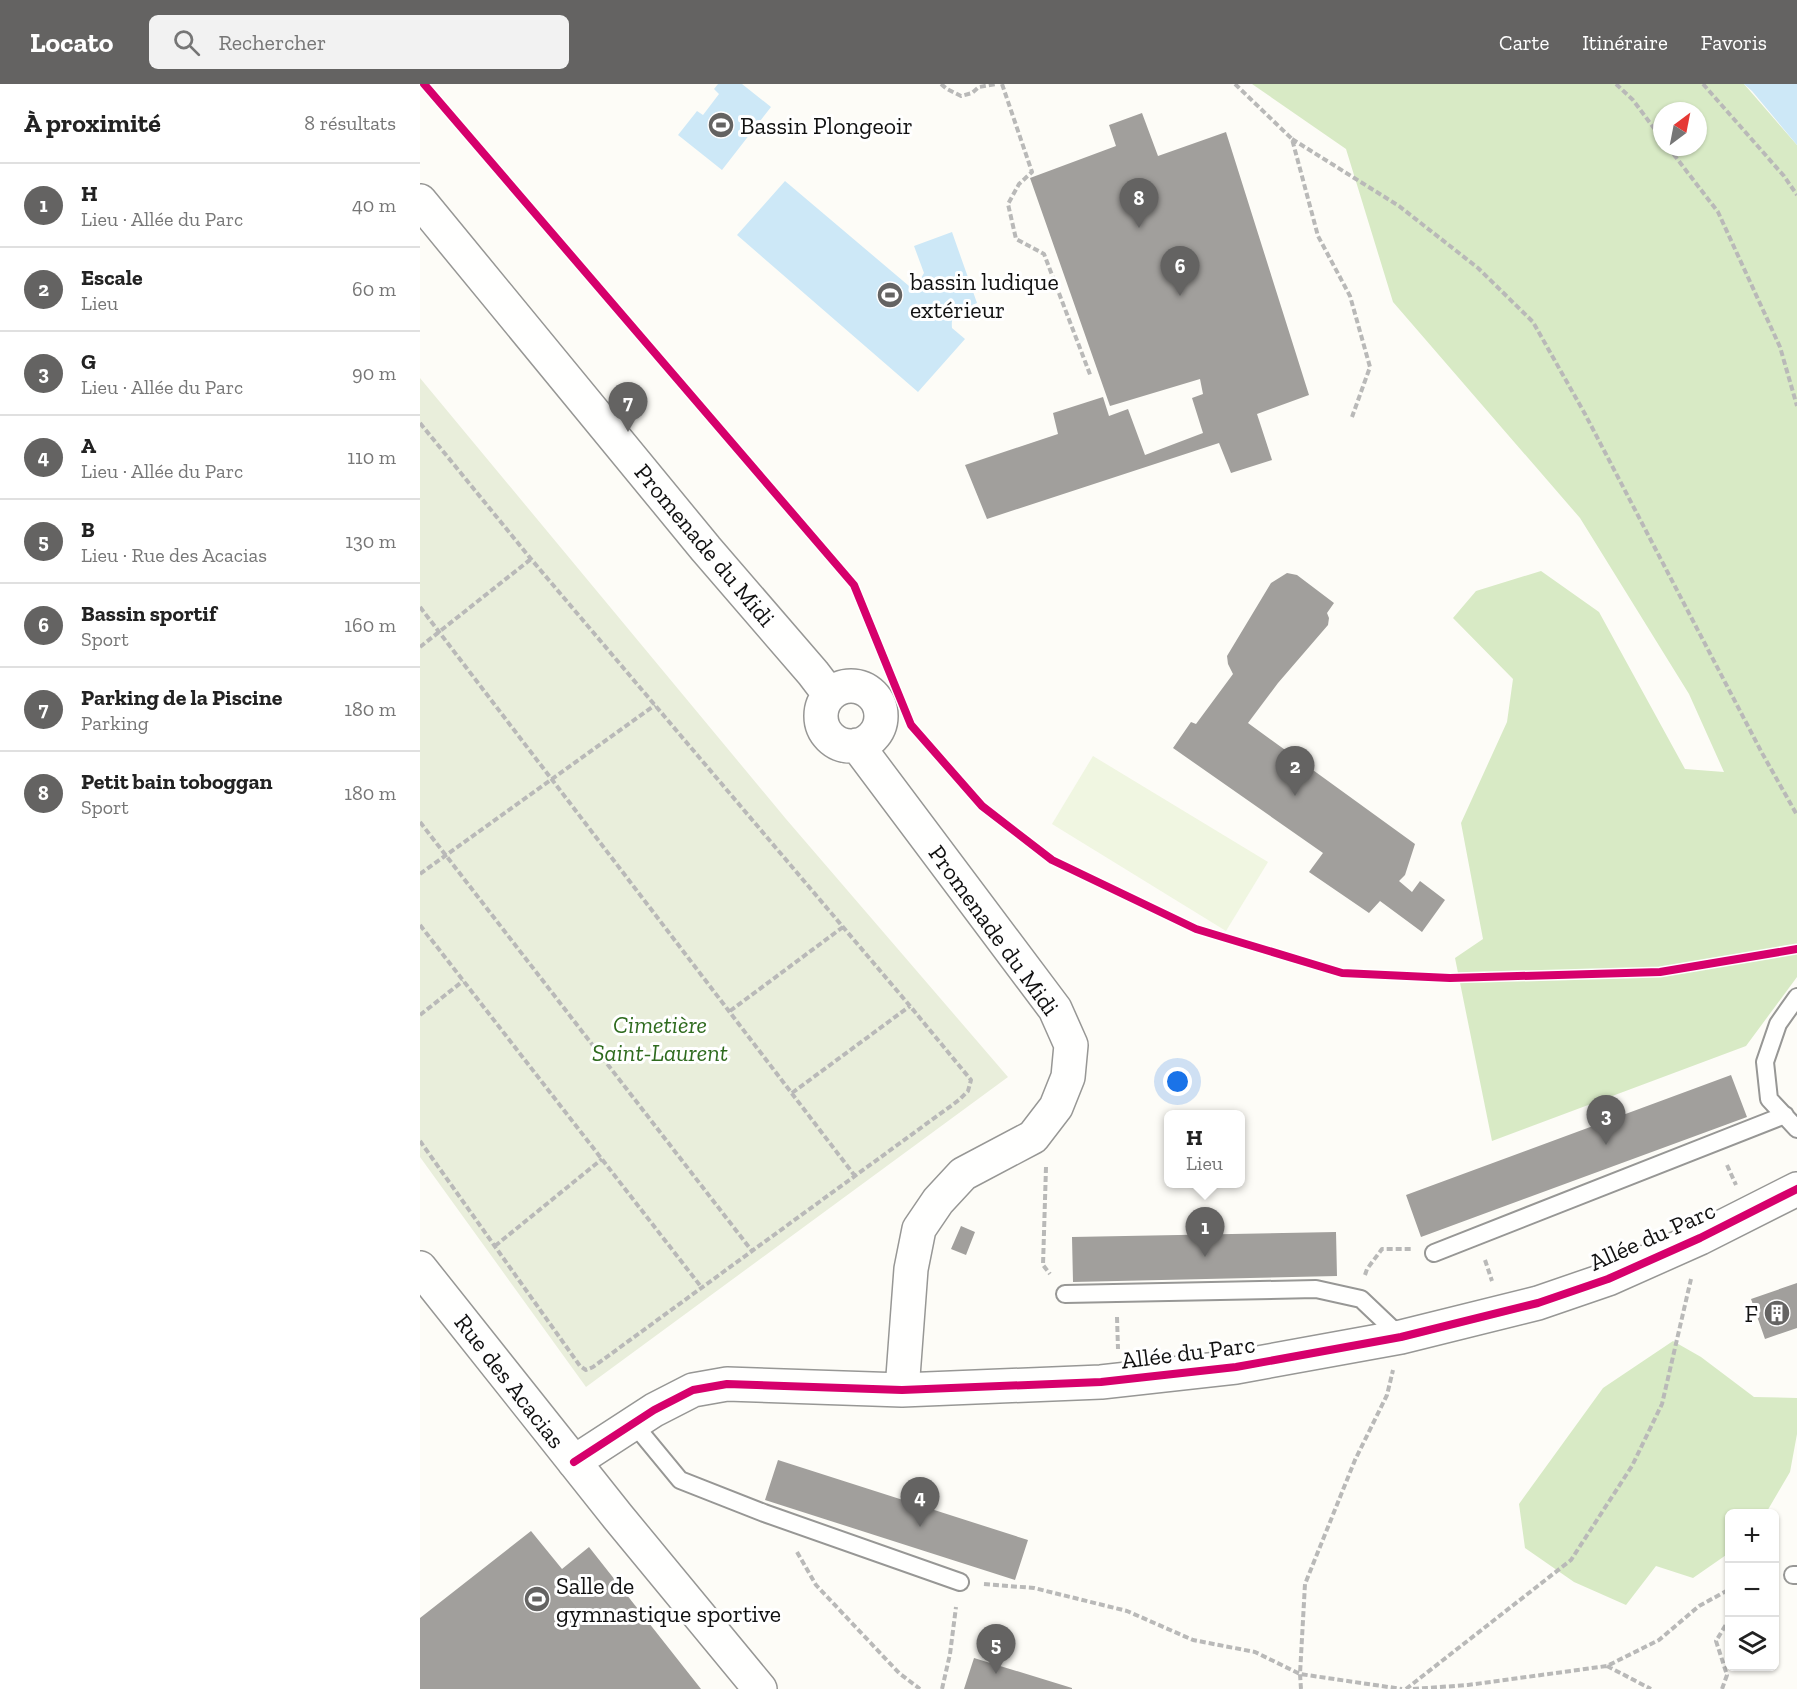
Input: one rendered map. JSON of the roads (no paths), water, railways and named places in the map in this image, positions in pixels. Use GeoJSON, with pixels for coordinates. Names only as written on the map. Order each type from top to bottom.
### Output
{"type":"FeatureCollection","features":[{"type":"Feature","properties":{"kind":"street","name":"Promenade du Midi"},"geometry":{"type":"LineString","coordinates":[[420,201],[706,549],[829,694]]}},
{"type":"Feature","properties":{"kind":"street"},"geometry":{"type":"LineString","coordinates":[[857,686],[866,689],[874,695],[879,704],[881,713],[877,730],[865,742],[858,745],[848,746],[831,738],[821,721],[824,702],[837,688],[857,686]]}},
{"type":"Feature","properties":{"kind":"street","name":"Promenade du Midi"},"geometry":{"type":"LineString","coordinates":[[858,745],[1055,1009],[1071,1045],[1068,1077],[1056,1107],[1033,1137],[963,1174],[938,1201],[919,1229],[911,1269],[902,1390]]}},
{"type":"Feature","properties":{"kind":"street","name":"Allée du Parc"},"geometry":{"type":"LineString","coordinates":[[567,1467],[633,1423],[693,1390],[727,1384],[902,1390],[1120,1380],[1236,1367],[1401,1337],[1538,1303],[1608,1279],[1700,1238],[1797,1189]]}},
{"type":"Feature","properties":{"kind":"street","name":"Rue des Acacias"},"geometry":{"type":"LineString","coordinates":[[420,1268],[567,1467],[760,1689]]}},
{"type":"Feature","properties":{"kind":"lane"},"geometry":{"type":"LineString","coordinates":[[1797,997],[1778,1024],[1765,1062],[1769,1099],[1797,1129]]}},
{"type":"Feature","properties":{"kind":"lane"},"geometry":{"type":"LineString","coordinates":[[1434,1253],[1785,1115]]}},
{"type":"Feature","properties":{"kind":"lane"},"geometry":{"type":"LineString","coordinates":[[1065,1294],[1316,1289],[1361,1299],[1401,1337]]}},
{"type":"Feature","properties":{"kind":"lane"},"geometry":{"type":"LineString","coordinates":[[633,1423],[680,1480],[777,1518],[960,1582]]}},
{"type":"Feature","properties":{"kind":"water","name":"Bassin Plongeoir"},"geometry":{"type":"Polygon","coordinates":[[[718,84],[742,84],[771,107],[722,170],[678,135],[697,111],[703,115],[719,94],[714,89],[718,84]]]}},
{"type":"Feature","properties":{"kind":"water"},"geometry":{"type":"Polygon","coordinates":[[[1744,84],[1797,84],[1797,145],[1752,91],[1744,84]]]}},
{"type":"Feature","properties":{"kind":"water","name":"bassin ludique extérieur"},"geometry":{"type":"Polygon","coordinates":[[[785,181],[909,286],[917,285],[924,273],[914,246],[952,232],[977,303],[959,311],[953,318],[952,328],[965,339],[918,392],[737,235],[785,181]]]}},
{"type":"Feature","properties":{"kind":"place","name":"Bassin Plongeoir"},"geometry":{"type":"Point","coordinates":[721,125]}},
{"type":"Feature","properties":{"kind":"place","name":"Petit bain toboggan"},"geometry":{"type":"Point","coordinates":[1139,228]}},
{"type":"Feature","properties":{"kind":"place","name":"bassin ludique extérieur"},"geometry":{"type":"Point","coordinates":[890,295]}},
{"type":"Feature","properties":{"kind":"place","name":"Bassin sportif"},"geometry":{"type":"Point","coordinates":[1180,296]}},
{"type":"Feature","properties":{"kind":"place","name":"Parking de la Piscine"},"geometry":{"type":"Point","coordinates":[628,432]}},
{"type":"Feature","properties":{"kind":"place","name":"Escale"},"geometry":{"type":"Point","coordinates":[1295,796]}},
{"type":"Feature","properties":{"kind":"place","name":"G"},"geometry":{"type":"Point","coordinates":[1606,1145]}},
{"type":"Feature","properties":{"kind":"place","name":"H"},"geometry":{"type":"Point","coordinates":[1205,1257]}},
{"type":"Feature","properties":{"kind":"place","name":"F"},"geometry":{"type":"Point","coordinates":[1777,1313]}},
{"type":"Feature","properties":{"kind":"place","name":"A"},"geometry":{"type":"Point","coordinates":[920,1527]}},
{"type":"Feature","properties":{"kind":"place","name":"Salle de gymnastique sportive"},"geometry":{"type":"Point","coordinates":[537,1599]}},
{"type":"Feature","properties":{"kind":"place","name":"B"},"geometry":{"type":"Point","coordinates":[996,1674]}},
{"type":"Feature","properties":{"kind":"park label","name":"Cimetière Saint-Laurent"},"geometry":{"type":"Point","coordinates":[660,1038]}}]}
